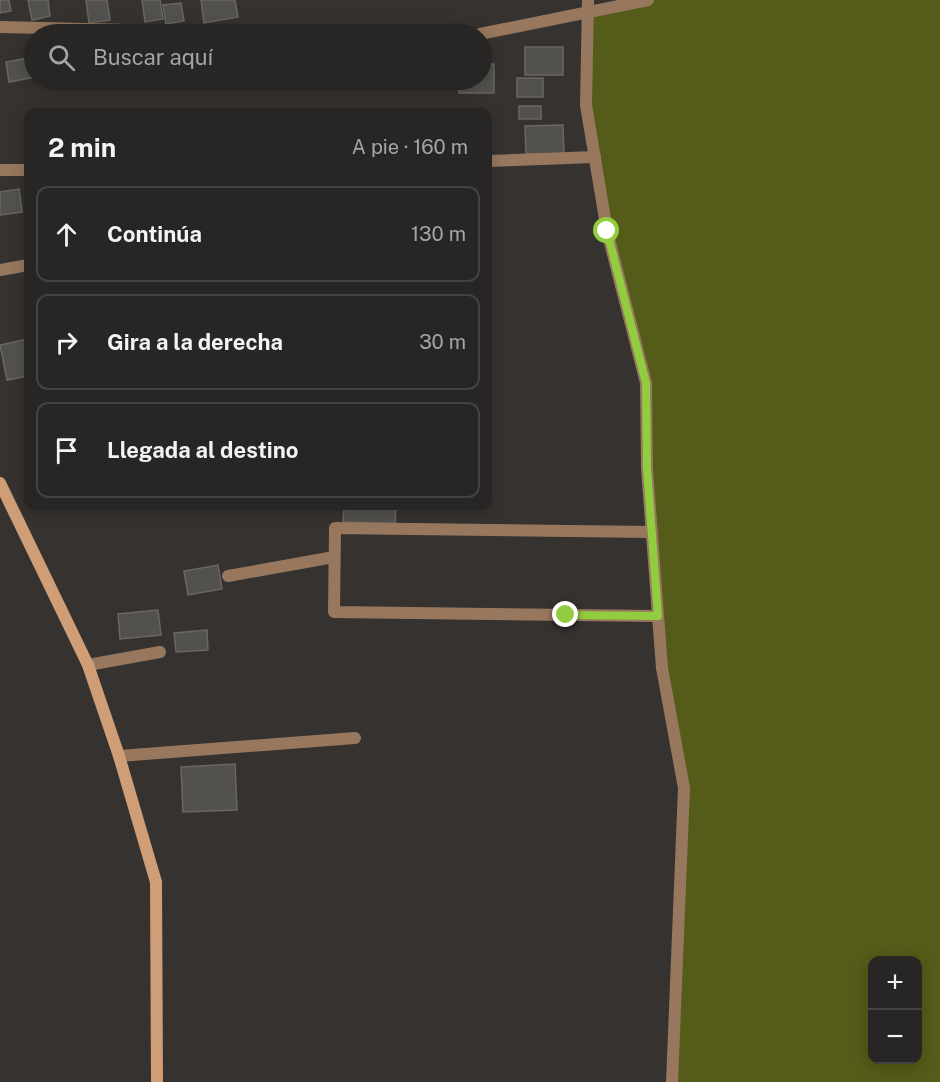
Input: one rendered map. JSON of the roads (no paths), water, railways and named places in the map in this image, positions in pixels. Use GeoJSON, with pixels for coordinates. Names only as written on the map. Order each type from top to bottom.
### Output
{"type":"FeatureCollection","features":[{"type":"Feature","properties":{"kind":"street"},"geometry":{"type":"LineString","coordinates":[[588,0],[586,105],[607,231],[646,383],[647,469],[662,668],[684,788],[672,1082]]}},
{"type":"Feature","properties":{"kind":"street"},"geometry":{"type":"LineString","coordinates":[[492,32],[648,0]]}},
{"type":"Feature","properties":{"kind":"street"},"geometry":{"type":"LineString","coordinates":[[0,27],[24,28]]}},
{"type":"Feature","properties":{"kind":"street"},"geometry":{"type":"LineString","coordinates":[[492,161],[595,157]]}},
{"type":"Feature","properties":{"kind":"street"},"geometry":{"type":"LineString","coordinates":[[0,170],[24,170]]}},
{"type":"Feature","properties":{"kind":"street"},"geometry":{"type":"LineString","coordinates":[[0,270],[24,266]]}},
{"type":"Feature","properties":{"kind":"street"},"geometry":{"type":"LineString","coordinates":[[0,483],[88,665],[119,756],[156,882],[157,1082]]}},
{"type":"Feature","properties":{"kind":"street"},"geometry":{"type":"LineString","coordinates":[[652,532],[335,528],[334,612],[658,616]]}},
{"type":"Feature","properties":{"kind":"street"},"geometry":{"type":"LineString","coordinates":[[228,576],[334,557]]}},
{"type":"Feature","properties":{"kind":"street"},"geometry":{"type":"LineString","coordinates":[[88,665],[160,652]]}},
{"type":"Feature","properties":{"kind":"street"},"geometry":{"type":"LineString","coordinates":[[119,756],[355,738]]}}]}
